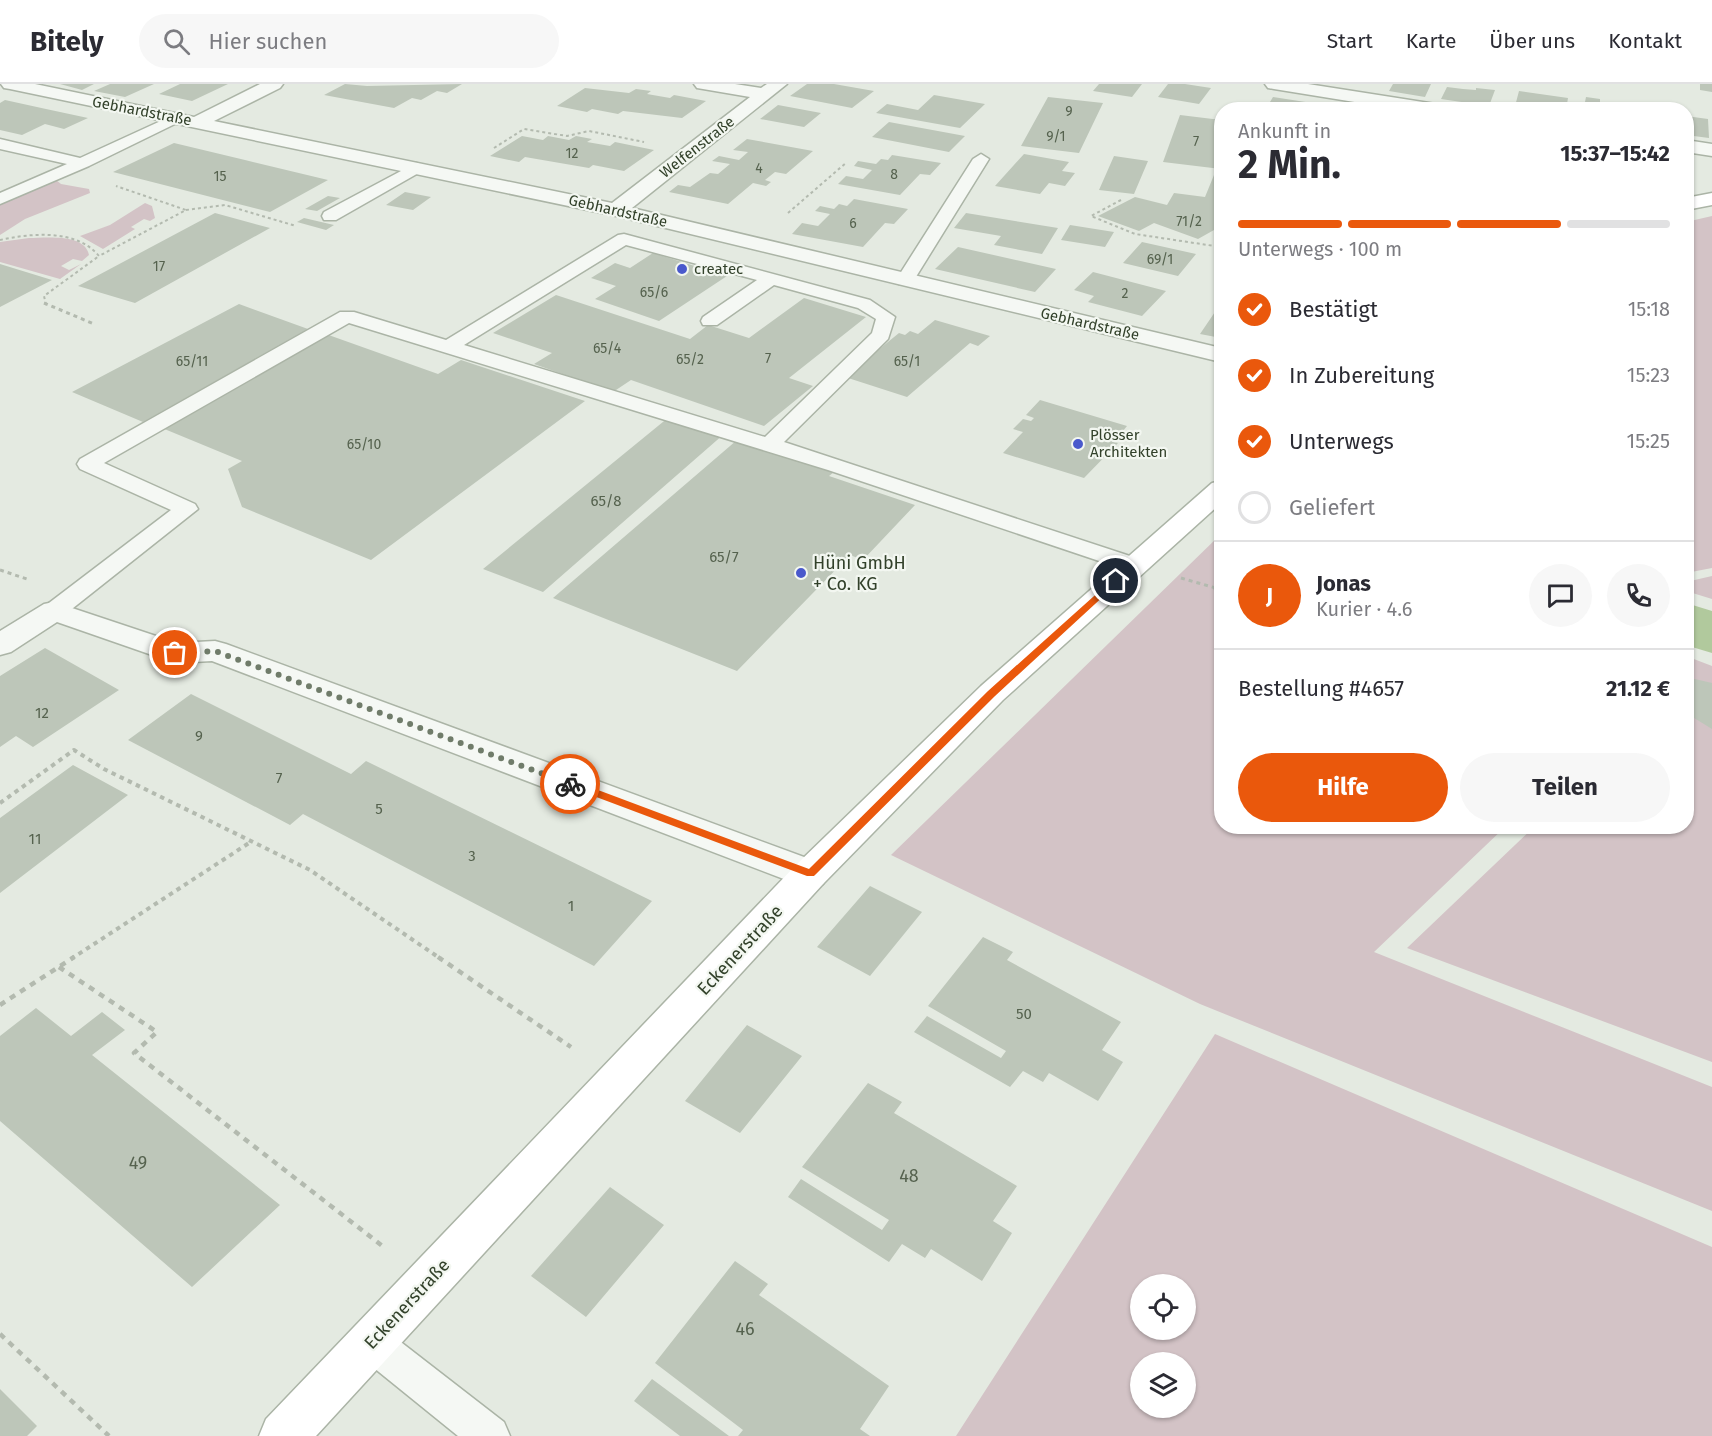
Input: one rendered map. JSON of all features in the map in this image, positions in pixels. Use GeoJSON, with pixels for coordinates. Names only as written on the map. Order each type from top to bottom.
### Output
{"type":"FeatureCollection","features":[{"type":"Feature","properties":{"kind":"main road"},"geometry":{"type":"LineString","coordinates":[[1694,202],[1712,199]]}},
{"type":"Feature","properties":{"kind":"main road","name":"Eckenerstraße"},"geometry":{"type":"LineString","coordinates":[[283,1436],[810,874],[992,693],[1214,495]]}},
{"type":"Feature","properties":{"kind":"street","name":"Gebhardstraße"},"geometry":{"type":"LineString","coordinates":[[10,84],[616,210],[1214,353]]}},
{"type":"Feature","properties":{"kind":"street"},"geometry":{"type":"LineString","coordinates":[[198,122],[274,84]]}},
{"type":"Feature","properties":{"kind":"street"},"geometry":{"type":"LineString","coordinates":[[703,84],[771,89]]}},
{"type":"Feature","properties":{"kind":"street"},"geometry":{"type":"LineString","coordinates":[[1274,84],[1393,102]]}},
{"type":"Feature","properties":{"kind":"street","name":"Welfenstraße"},"geometry":{"type":"LineString","coordinates":[[616,210],[771,89]]}},
{"type":"Feature","properties":{"kind":"street"},"geometry":{"type":"LineString","coordinates":[[1694,147],[1712,150]]}},
{"type":"Feature","properties":{"kind":"street"},"geometry":{"type":"LineString","coordinates":[[0,645],[54,611],[175,653],[215,651],[810,874]]}},
{"type":"Feature","properties":{"kind":"lane"},"geometry":{"type":"LineString","coordinates":[[0,199],[83,163],[176,118]]}},
{"type":"Feature","properties":{"kind":"lane"},"geometry":{"type":"LineString","coordinates":[[0,144],[83,163]]}},
{"type":"Feature","properties":{"kind":"lane"},"geometry":{"type":"LineString","coordinates":[[905,280],[981,159]]}},
{"type":"Feature","properties":{"kind":"lane"},"geometry":{"type":"LineString","coordinates":[[330,216],[416,168]]}},
{"type":"Feature","properties":{"kind":"lane"},"geometry":{"type":"LineString","coordinates":[[448,347],[624,239],[864,304],[886,318],[881,335],[769,445]]}},
{"type":"Feature","properties":{"kind":"lane"},"geometry":{"type":"LineString","coordinates":[[710,321],[771,279]]}},
{"type":"Feature","properties":{"kind":"lane"},"geometry":{"type":"LineString","coordinates":[[54,611],[187,509],[88,464],[347,316],[769,445],[1134,565]]}},
{"type":"Feature","properties":{"kind":"lane"},"geometry":{"type":"LineString","coordinates":[[371,1342],[490,1436]]}},
{"type":"Feature","properties":{"kind":"path"},"geometry":{"type":"LineString","coordinates":[[451,175],[524,129],[567,136],[589,131],[692,151]]}},
{"type":"Feature","properties":{"kind":"path"},"geometry":{"type":"LineString","coordinates":[[754,243],[847,162]]}},
{"type":"Feature","properties":{"kind":"path"},"geometry":{"type":"LineString","coordinates":[[63,172],[129,189],[186,210],[99,256],[44,296],[44,304],[94,324]]}},
{"type":"Feature","properties":{"kind":"path"},"geometry":{"type":"LineString","coordinates":[[1121,200],[1091,216],[1135,234],[1214,246]]}},
{"type":"Feature","properties":{"kind":"path"},"geometry":{"type":"LineString","coordinates":[[0,240],[13,236],[68,238],[89,245],[99,256]]}},
{"type":"Feature","properties":{"kind":"path"},"geometry":{"type":"LineString","coordinates":[[1190,581],[1214,588]]}},
{"type":"Feature","properties":{"kind":"path"},"geometry":{"type":"LineString","coordinates":[[0,803],[74,750],[104,770],[310,870],[571,1047]]}},
{"type":"Feature","properties":{"kind":"path"},"geometry":{"type":"LineString","coordinates":[[0,1005],[249,842]]}},
{"type":"Feature","properties":{"kind":"path"},"geometry":{"type":"LineString","coordinates":[[59,967],[156,1032],[134,1053],[385,1248]]}},
{"type":"Feature","properties":{"kind":"path"},"geometry":{"type":"LineString","coordinates":[[0,1335],[109,1436]]}},
{"type":"Feature","properties":{"kind":"shaded area"},"geometry":{"type":"Polygon","coordinates":[[[56,180],[61,184],[89,189],[90,193],[25,219],[0,235],[0,204],[56,180]]]}},
{"type":"Feature","properties":{"kind":"shaded area"},"geometry":{"type":"Polygon","coordinates":[[[145,203],[152,206],[155,218],[150,221],[144,219],[131,227],[135,229],[103,249],[80,236],[110,225],[145,203]]]}},
{"type":"Feature","properties":{"kind":"shaded area"},"geometry":{"type":"Polygon","coordinates":[[[1712,216],[1712,568],[1694,571],[1694,220],[1712,216]]]}},
{"type":"Feature","properties":{"kind":"shaded area"},"geometry":{"type":"Polygon","coordinates":[[[29,238],[72,240],[86,248],[89,255],[82,261],[73,259],[61,266],[69,270],[81,264],[60,279],[0,262],[0,242],[29,238]]]}},
{"type":"Feature","properties":{"kind":"shaded area"},"geometry":{"type":"Polygon","coordinates":[[[1214,541],[1214,834],[1498,834],[1374,952],[1712,1087],[1712,1211],[1200,1004],[891,855],[1214,541]]]}},
{"type":"Feature","properties":{"kind":"shaded area"},"geometry":{"type":"Polygon","coordinates":[[[1712,576],[1712,599],[1694,593],[1694,580],[1712,576]]]}},
{"type":"Feature","properties":{"kind":"shaded area"},"geometry":{"type":"Polygon","coordinates":[[[1694,605],[1712,611],[1712,653],[1694,648],[1694,605]]]}},
{"type":"Feature","properties":{"kind":"shaded area"},"geometry":{"type":"Polygon","coordinates":[[[1694,659],[1712,666],[1712,1062],[1407,948],[1527,834],[1694,834],[1694,659]]]}},
{"type":"Feature","properties":{"kind":"shaded area"},"geometry":{"type":"Polygon","coordinates":[[[1215,1034],[1712,1247],[1712,1436],[956,1436],[1215,1034]]]}},
{"type":"Feature","properties":{"kind":"building"},"geometry":{"type":"Polygon","coordinates":[[[60,84],[94,84],[82,90],[60,84]]]}},
{"type":"Feature","properties":{"kind":"building"},"geometry":{"type":"Polygon","coordinates":[[[110,84],[154,84],[125,97],[94,91],[110,84]]]}},
{"type":"Feature","properties":{"kind":"building"},"geometry":{"type":"Polygon","coordinates":[[[180,84],[228,84],[192,101],[159,94],[180,84]]]}},
{"type":"Feature","properties":{"kind":"building"},"geometry":{"type":"Polygon","coordinates":[[[345,84],[367,86],[462,84],[447,93],[437,91],[421,100],[412,98],[394,108],[324,95],[345,84]]]}},
{"type":"Feature","properties":{"kind":"building"},"geometry":{"type":"Polygon","coordinates":[[[807,84],[834,84],[874,91],[852,108],[790,96],[807,84]]]}},
{"type":"Feature","properties":{"kind":"building"},"geometry":{"type":"Polygon","coordinates":[[[1099,84],[1142,84],[1132,97],[1093,91],[1099,84]]]}},
{"type":"Feature","properties":{"kind":"building"},"geometry":{"type":"Polygon","coordinates":[[[1168,84],[1211,88],[1199,104],[1158,97],[1168,84]]]}},
{"type":"Feature","properties":{"kind":"building"},"geometry":{"type":"Polygon","coordinates":[[[1393,84],[1431,84],[1425,97],[1389,91],[1393,84]]]}},
{"type":"Feature","properties":{"kind":"building"},"geometry":{"type":"Polygon","coordinates":[[[1700,84],[1712,84],[1712,92],[1700,90],[1700,84]]]}},
{"type":"Feature","properties":{"kind":"building"},"geometry":{"type":"Polygon","coordinates":[[[1447,87],[1495,90],[1490,102],[1441,99],[1447,87]]]}},
{"type":"Feature","properties":{"kind":"building"},"geometry":{"type":"Polygon","coordinates":[[[585,88],[629,93],[636,89],[651,91],[647,94],[670,98],[674,95],[706,101],[682,118],[623,111],[618,114],[592,109],[587,112],[557,106],[585,88]]]}},
{"type":"Feature","properties":{"kind":"building"},"geometry":{"type":"Polygon","coordinates":[[[1519,91],[1568,98],[1567,102],[1516,102],[1519,91]]]}},
{"type":"Feature","properties":{"kind":"building"},"geometry":{"type":"Polygon","coordinates":[[[934,95],[985,104],[960,128],[876,113],[887,104],[918,110],[934,95]]]}},
{"type":"Feature","properties":{"kind":"building"},"geometry":{"type":"Polygon","coordinates":[[[1048,97],[1103,103],[1079,153],[1021,146],[1048,97]]]}},
{"type":"Feature","properties":{"kind":"building"},"geometry":{"type":"Polygon","coordinates":[[[1273,97],[1306,102],[1270,102],[1273,97]]]}},
{"type":"Feature","properties":{"kind":"building"},"geometry":{"type":"Polygon","coordinates":[[[1586,97],[1600,99],[1600,102],[1585,102],[1586,97]]]}},
{"type":"Feature","properties":{"kind":"building"},"geometry":{"type":"Polygon","coordinates":[[[5,100],[88,118],[64,129],[45,124],[22,135],[0,130],[0,103],[5,100]]]}},
{"type":"Feature","properties":{"kind":"building"},"geometry":{"type":"Polygon","coordinates":[[[778,105],[821,113],[804,127],[760,119],[778,105]]]}},
{"type":"Feature","properties":{"kind":"building"},"geometry":{"type":"Polygon","coordinates":[[[1180,115],[1214,119],[1214,168],[1163,162],[1180,115]]]}},
{"type":"Feature","properties":{"kind":"building"},"geometry":{"type":"Polygon","coordinates":[[[1694,117],[1708,119],[1709,138],[1694,136],[1694,117]]]}},
{"type":"Feature","properties":{"kind":"building"},"geometry":{"type":"Polygon","coordinates":[[[889,122],[965,136],[949,152],[872,137],[889,122]]]}},
{"type":"Feature","properties":{"kind":"building"},"geometry":{"type":"Polygon","coordinates":[[[522,136],[543,140],[548,136],[569,140],[576,136],[592,139],[587,142],[610,146],[615,142],[654,150],[624,171],[593,165],[589,168],[525,157],[519,162],[490,156],[522,136]]]}},
{"type":"Feature","properties":{"kind":"building"},"geometry":{"type":"Polygon","coordinates":[[[747,139],[813,151],[786,174],[775,172],[765,180],[771,182],[766,186],[753,183],[728,204],[669,192],[678,185],[690,187],[710,173],[718,174],[730,164],[712,161],[719,156],[739,160],[748,152],[733,150],[747,139]]]}},
{"type":"Feature","properties":{"kind":"building"},"geometry":{"type":"Polygon","coordinates":[[[174,143],[328,180],[270,212],[113,172],[174,143]]]}},
{"type":"Feature","properties":{"kind":"building"},"geometry":{"type":"Polygon","coordinates":[[[1024,154],[1069,162],[1062,171],[1075,173],[1065,186],[1049,183],[1040,194],[995,186],[1024,154]]]}},
{"type":"Feature","properties":{"kind":"building"},"geometry":{"type":"Polygon","coordinates":[[[892,155],[941,163],[930,175],[920,174],[900,195],[838,184],[846,176],[863,179],[872,170],[854,166],[858,161],[876,164],[881,159],[888,160],[892,155]]]}},
{"type":"Feature","properties":{"kind":"building"},"geometry":{"type":"Polygon","coordinates":[[[1114,156],[1148,161],[1134,194],[1099,190],[1114,156]]]}},
{"type":"Feature","properties":{"kind":"building"},"geometry":{"type":"Polygon","coordinates":[[[1214,175],[1214,230],[1198,239],[1154,223],[1139,231],[1098,216],[1135,197],[1167,205],[1174,193],[1205,197],[1214,175]]]}},
{"type":"Feature","properties":{"kind":"building"},"geometry":{"type":"Polygon","coordinates":[[[405,192],[431,197],[413,210],[386,205],[405,192]]]}},
{"type":"Feature","properties":{"kind":"building"},"geometry":{"type":"Polygon","coordinates":[[[328,196],[340,198],[317,211],[305,209],[328,196]]]}},
{"type":"Feature","properties":{"kind":"building"},"geometry":{"type":"Polygon","coordinates":[[[854,199],[908,209],[894,224],[885,223],[863,247],[792,234],[802,223],[818,226],[830,214],[815,211],[820,206],[834,209],[839,204],[847,206],[854,199]]]}},
{"type":"Feature","properties":{"kind":"building"},"geometry":{"type":"Polygon","coordinates":[[[215,213],[270,228],[135,303],[78,286],[215,213]]]}},
{"type":"Feature","properties":{"kind":"building"},"geometry":{"type":"Polygon","coordinates":[[[966,213],[1058,228],[1042,254],[994,245],[1001,236],[954,228],[966,213]]]}},
{"type":"Feature","properties":{"kind":"building"},"geometry":{"type":"Polygon","coordinates":[[[304,218],[334,225],[326,230],[297,222],[304,218]]]}},
{"type":"Feature","properties":{"kind":"building"},"geometry":{"type":"Polygon","coordinates":[[[1070,225],[1114,232],[1105,247],[1061,240],[1070,225]]]}},
{"type":"Feature","properties":{"kind":"building"},"geometry":{"type":"Polygon","coordinates":[[[1142,242],[1196,254],[1178,276],[1123,263],[1142,242]]]}},
{"type":"Feature","properties":{"kind":"building"},"geometry":{"type":"Polygon","coordinates":[[[958,247],[1056,269],[1035,292],[935,269],[958,247]]]}},
{"type":"Feature","properties":{"kind":"building"},"geometry":{"type":"Polygon","coordinates":[[[653,253],[727,276],[659,321],[595,299],[616,286],[591,278],[615,263],[630,268],[653,253]]]}},
{"type":"Feature","properties":{"kind":"building"},"geometry":{"type":"Polygon","coordinates":[[[0,264],[52,280],[0,307],[0,264]]]}},
{"type":"Feature","properties":{"kind":"building"},"geometry":{"type":"Polygon","coordinates":[[[1093,272],[1166,291],[1142,316],[1088,302],[1094,296],[1074,290],[1093,272]]]}},
{"type":"Feature","properties":{"kind":"building"},"geometry":{"type":"Polygon","coordinates":[[[556,295],[690,339],[708,325],[749,338],[804,298],[866,317],[789,378],[813,386],[764,426],[631,380],[613,392],[534,364],[552,353],[493,333],[556,295]]]}},
{"type":"Feature","properties":{"kind":"building"},"geometry":{"type":"Polygon","coordinates":[[[239,304],[308,329],[143,422],[72,392],[239,304]]]}},
{"type":"Feature","properties":{"kind":"building"},"geometry":{"type":"Polygon","coordinates":[[[1214,313],[1214,337],[1200,334],[1214,313]]]}},
{"type":"Feature","properties":{"kind":"building"},"geometry":{"type":"Polygon","coordinates":[[[935,320],[990,336],[978,346],[970,343],[907,397],[845,377],[899,333],[905,335],[910,331],[918,334],[935,320]]]}},
{"type":"Feature","properties":{"kind":"building"},"geometry":{"type":"Polygon","coordinates":[[[323,333],[438,374],[461,360],[585,401],[371,560],[242,507],[228,469],[242,461],[162,428],[323,333]]]}},
{"type":"Feature","properties":{"kind":"building"},"geometry":{"type":"Polygon","coordinates":[[[1040,400],[1127,426],[1114,442],[1118,443],[1084,478],[1003,453],[1023,432],[1013,429],[1023,419],[1031,421],[1034,418],[1026,415],[1040,400]]]}},
{"type":"Feature","properties":{"kind":"building"},"geometry":{"type":"Polygon","coordinates":[[[669,417],[724,434],[543,592],[483,569],[669,417]]]}},
{"type":"Feature","properties":{"kind":"building"},"geometry":{"type":"Polygon","coordinates":[[[737,440],[834,472],[829,476],[915,505],[863,560],[850,555],[737,671],[553,598],[737,440]]]}},
{"type":"Feature","properties":{"kind":"building"},"geometry":{"type":"Polygon","coordinates":[[[45,648],[119,690],[33,747],[16,736],[0,747],[0,676],[45,648]]]}},
{"type":"Feature","properties":{"kind":"building"},"geometry":{"type":"Polygon","coordinates":[[[1694,679],[1712,683],[1712,729],[1694,718],[1694,679]]]}},
{"type":"Feature","properties":{"kind":"building"},"geometry":{"type":"Polygon","coordinates":[[[191,694],[351,774],[366,761],[652,901],[594,966],[303,814],[290,825],[128,740],[191,694]]]}},
{"type":"Feature","properties":{"kind":"building"},"geometry":{"type":"Polygon","coordinates":[[[73,765],[128,795],[0,893],[0,818],[73,765]]]}},
{"type":"Feature","properties":{"kind":"building"},"geometry":{"type":"Polygon","coordinates":[[[870,886],[922,912],[870,976],[817,947],[870,886]]]}},
{"type":"Feature","properties":{"kind":"building"},"geometry":{"type":"Polygon","coordinates":[[[983,937],[1013,952],[1007,960],[1121,1022],[1102,1050],[1123,1062],[1098,1101],[1049,1073],[1043,1082],[1023,1071],[1010,1087],[914,1032],[927,1016],[1001,1058],[1006,1051],[928,1006],[983,937]]]}},
{"type":"Feature","properties":{"kind":"building"},"geometry":{"type":"Polygon","coordinates":[[[36,1008],[71,1036],[102,1012],[125,1030],[92,1055],[280,1205],[192,1287],[0,1121],[0,1036],[36,1008]]]}},
{"type":"Feature","properties":{"kind":"building"},"geometry":{"type":"Polygon","coordinates":[[[747,1025],[802,1056],[740,1133],[685,1101],[747,1025]]]}},
{"type":"Feature","properties":{"kind":"building"},"geometry":{"type":"Polygon","coordinates":[[[868,1083],[902,1102],[894,1113],[1017,1186],[993,1221],[1012,1233],[982,1281],[931,1249],[925,1258],[902,1244],[889,1262],[788,1197],[801,1179],[882,1230],[889,1220],[802,1167],[868,1083]]]}},
{"type":"Feature","properties":{"kind":"building"},"geometry":{"type":"Polygon","coordinates":[[[610,1187],[664,1225],[586,1317],[531,1276],[610,1187]]]}},
{"type":"Feature","properties":{"kind":"building"},"geometry":{"type":"Polygon","coordinates":[[[735,1261],[768,1284],[759,1295],[889,1386],[860,1429],[870,1436],[738,1436],[743,1430],[655,1363],[735,1261]]]}},
{"type":"Feature","properties":{"kind":"building"},"geometry":{"type":"Polygon","coordinates":[[[652,1379],[729,1436],[680,1436],[634,1401],[652,1379]]]}},
{"type":"Feature","properties":{"kind":"building"},"geometry":{"type":"Polygon","coordinates":[[[0,1389],[37,1426],[27,1436],[0,1436],[0,1389]]]}},
{"type":"Feature","properties":{"kind":"way so far"},"geometry":{"type":"LineString","coordinates":[[175,653],[215,651],[570,784]]}},
{"type":"Feature","properties":{"kind":"place","name":"createc"},"geometry":{"type":"Point","coordinates":[682,269]}},
{"type":"Feature","properties":{"kind":"place","name":"Plösser Architekten"},"geometry":{"type":"Point","coordinates":[1078,444]}},
{"type":"Feature","properties":{"kind":"place","name":"Hüni GmbH + Co. KG"},"geometry":{"type":"Point","coordinates":[801,573]}},
{"type":"Feature","properties":{"kind":"route"},"geometry":{"type":"LineString","coordinates":[[570,784],[810,874],[992,693],[1116,581]]}}]}
